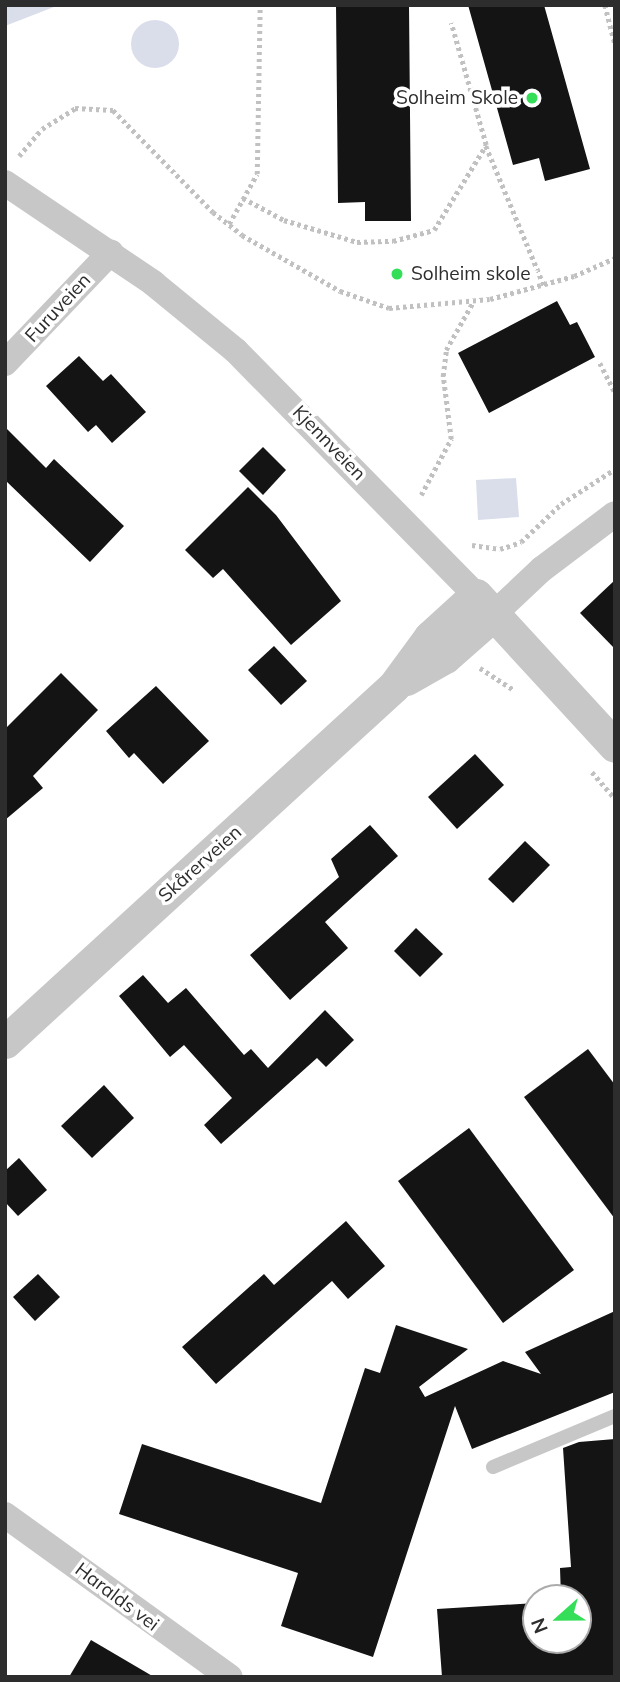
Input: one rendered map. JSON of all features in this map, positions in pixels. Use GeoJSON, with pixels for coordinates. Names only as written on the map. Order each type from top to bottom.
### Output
{"type":"FeatureCollection","features":[{"type":"Feature","properties":{"kind":"street","name":"Kjennveien"},"geometry":{"type":"LineString","coordinates":[[5,183],[111,252],[236,351],[485,605],[615,746]]}},
{"type":"Feature","properties":{"kind":"street","name":"Furuveien"},"geometry":{"type":"LineString","coordinates":[[5,363],[111,252]]}},
{"type":"Feature","properties":{"kind":"street"},"geometry":{"type":"LineString","coordinates":[[485,605],[542,569],[615,514]]}},
{"type":"Feature","properties":{"kind":"street","name":"Skårerveien"},"geometry":{"type":"LineString","coordinates":[[5,1042],[394,686],[445,657],[485,605]]}},
{"type":"Feature","properties":{"kind":"street","name":"Haralds vei"},"geometry":{"type":"LineString","coordinates":[[5,1515],[230,1677]]}},
{"type":"Feature","properties":{"kind":"lane"},"geometry":{"type":"LineString","coordinates":[[492,1467],[615,1416]]}},
{"type":"Feature","properties":{"kind":"path"},"geometry":{"type":"LineString","coordinates":[[229,224],[257,174],[260,5]]}},
{"type":"Feature","properties":{"kind":"path"},"geometry":{"type":"LineString","coordinates":[[605,5],[615,44]]}},
{"type":"Feature","properties":{"kind":"path"},"geometry":{"type":"LineString","coordinates":[[450,23],[486,145],[544,285]]}},
{"type":"Feature","properties":{"kind":"path"},"geometry":{"type":"LineString","coordinates":[[19,157],[60,116],[88,106],[113,110],[229,224],[340,291],[388,308],[473,301],[544,285],[615,258]]}},
{"type":"Feature","properties":{"kind":"path"},"geometry":{"type":"LineString","coordinates":[[243,198],[284,220],[324,234],[357,242],[411,239],[434,230],[486,145]]}},
{"type":"Feature","properties":{"kind":"path"},"geometry":{"type":"LineString","coordinates":[[421,495],[451,439],[443,376],[446,350],[473,301]]}},
{"type":"Feature","properties":{"kind":"path"},"geometry":{"type":"LineString","coordinates":[[600,363],[615,392]]}},
{"type":"Feature","properties":{"kind":"path"},"geometry":{"type":"LineString","coordinates":[[521,542],[561,504],[615,469]]}},
{"type":"Feature","properties":{"kind":"path"},"geometry":{"type":"LineString","coordinates":[[474,665],[522,697]]}},
{"type":"Feature","properties":{"kind":"path"},"geometry":{"type":"LineString","coordinates":[[587,767],[615,798]]}},
{"type":"Feature","properties":{"kind":"shaded area"},"geometry":{"type":"Polygon","coordinates":[[[5,5],[59,5],[5,26],[5,5]]]}},
{"type":"Feature","properties":{"kind":"shaded area"},"geometry":{"type":"Polygon","coordinates":[[[155,20],[172,27],[179,44],[172,61],[155,68],[138,61],[131,44],[138,27],[155,20]]]}},
{"type":"Feature","properties":{"kind":"shaded area"},"geometry":{"type":"Polygon","coordinates":[[[516,478],[519,517],[478,520],[476,480],[516,478]]]}},
{"type":"Feature","properties":{"kind":"building"},"geometry":{"type":"Polygon","coordinates":[[[336,5],[409,5],[411,221],[365,221],[365,202],[338,203],[336,5]]]}},
{"type":"Feature","properties":{"kind":"building"},"geometry":{"type":"Polygon","coordinates":[[[468,5],[544,5],[590,169],[545,181],[539,158],[513,165],[468,5]]]}},
{"type":"Feature","properties":{"kind":"building"},"geometry":{"type":"Polygon","coordinates":[[[557,301],[570,325],[577,322],[595,357],[489,413],[458,353],[557,301]]]}},
{"type":"Feature","properties":{"kind":"building"},"geometry":{"type":"Polygon","coordinates":[[[79,356],[103,381],[111,374],[146,412],[112,443],[96,425],[88,432],[46,386],[79,356]]]}},
{"type":"Feature","properties":{"kind":"building"},"geometry":{"type":"Polygon","coordinates":[[[5,427],[46,468],[54,459],[124,526],[90,562],[5,480],[5,427]]]}},
{"type":"Feature","properties":{"kind":"building"},"geometry":{"type":"Polygon","coordinates":[[[263,447],[286,470],[263,495],[239,471],[263,447]]]}},
{"type":"Feature","properties":{"kind":"building"},"geometry":{"type":"Polygon","coordinates":[[[248,487],[276,515],[341,601],[291,645],[223,569],[213,578],[185,550],[248,487]]]}},
{"type":"Feature","properties":{"kind":"building"},"geometry":{"type":"Polygon","coordinates":[[[615,580],[615,649],[580,613],[615,580]]]}},
{"type":"Feature","properties":{"kind":"building"},"geometry":{"type":"Polygon","coordinates":[[[274,646],[307,681],[281,705],[248,670],[274,646]]]}},
{"type":"Feature","properties":{"kind":"building"},"geometry":{"type":"Polygon","coordinates":[[[61,673],[98,710],[33,776],[43,788],[5,820],[5,729],[61,673]]]}},
{"type":"Feature","properties":{"kind":"building"},"geometry":{"type":"Polygon","coordinates":[[[156,686],[209,741],[163,784],[134,753],[129,758],[106,731],[156,686]]]}},
{"type":"Feature","properties":{"kind":"building"},"geometry":{"type":"Polygon","coordinates":[[[475,754],[504,785],[457,829],[428,797],[475,754]]]}},
{"type":"Feature","properties":{"kind":"building"},"geometry":{"type":"Polygon","coordinates":[[[370,825],[398,856],[325,922],[348,948],[290,1000],[250,955],[339,877],[331,859],[370,825]]]}},
{"type":"Feature","properties":{"kind":"building"},"geometry":{"type":"Polygon","coordinates":[[[525,841],[550,865],[513,903],[488,879],[525,841]]]}},
{"type":"Feature","properties":{"kind":"building"},"geometry":{"type":"Polygon","coordinates":[[[416,928],[443,954],[420,977],[394,951],[416,928]]]}},
{"type":"Feature","properties":{"kind":"building"},"geometry":{"type":"Polygon","coordinates":[[[143,975],[168,1003],[186,988],[244,1055],[251,1049],[268,1068],[325,1010],[354,1040],[326,1067],[317,1058],[221,1144],[204,1125],[232,1098],[184,1045],[170,1057],[119,996],[143,975]]]}},
{"type":"Feature","properties":{"kind":"building"},"geometry":{"type":"Polygon","coordinates":[[[588,1049],[615,1085],[615,1219],[524,1097],[588,1049]]]}},
{"type":"Feature","properties":{"kind":"building"},"geometry":{"type":"Polygon","coordinates":[[[104,1085],[134,1118],[92,1158],[61,1126],[104,1085]]]}},
{"type":"Feature","properties":{"kind":"building"},"geometry":{"type":"Polygon","coordinates":[[[469,1128],[574,1270],[503,1323],[398,1181],[469,1128]]]}},
{"type":"Feature","properties":{"kind":"building"},"geometry":{"type":"Polygon","coordinates":[[[19,1158],[47,1190],[18,1216],[5,1202],[5,1171],[19,1158]]]}},
{"type":"Feature","properties":{"kind":"building"},"geometry":{"type":"Polygon","coordinates":[[[346,1221],[385,1266],[348,1299],[332,1281],[216,1384],[182,1347],[264,1274],[274,1285],[346,1221]]]}},
{"type":"Feature","properties":{"kind":"building"},"geometry":{"type":"Polygon","coordinates":[[[38,1274],[60,1297],[35,1321],[13,1297],[38,1274]]]}},
{"type":"Feature","properties":{"kind":"building"},"geometry":{"type":"Polygon","coordinates":[[[615,1311],[615,1392],[472,1449],[455,1406],[373,1657],[281,1626],[298,1573],[119,1514],[142,1444],[321,1503],[365,1368],[380,1373],[396,1325],[468,1349],[419,1387],[425,1397],[503,1361],[541,1374],[525,1352],[615,1311]]]}},
{"type":"Feature","properties":{"kind":"building"},"geometry":{"type":"Polygon","coordinates":[[[615,1439],[615,1677],[442,1677],[437,1609],[522,1604],[522,1654],[592,1654],[592,1584],[561,1584],[560,1568],[571,1567],[563,1448],[579,1442],[615,1439]]]}},
{"type":"Feature","properties":{"kind":"building"},"geometry":{"type":"Polygon","coordinates":[[[91,1640],[154,1677],[69,1677],[91,1640]]]}},
{"type":"Feature","properties":{"kind":"place","name":"Solheim Skole"},"geometry":{"type":"Point","coordinates":[532,98]}},
{"type":"Feature","properties":{"kind":"place","name":"Solheim skole"},"geometry":{"type":"Point","coordinates":[397,274]}}]}
